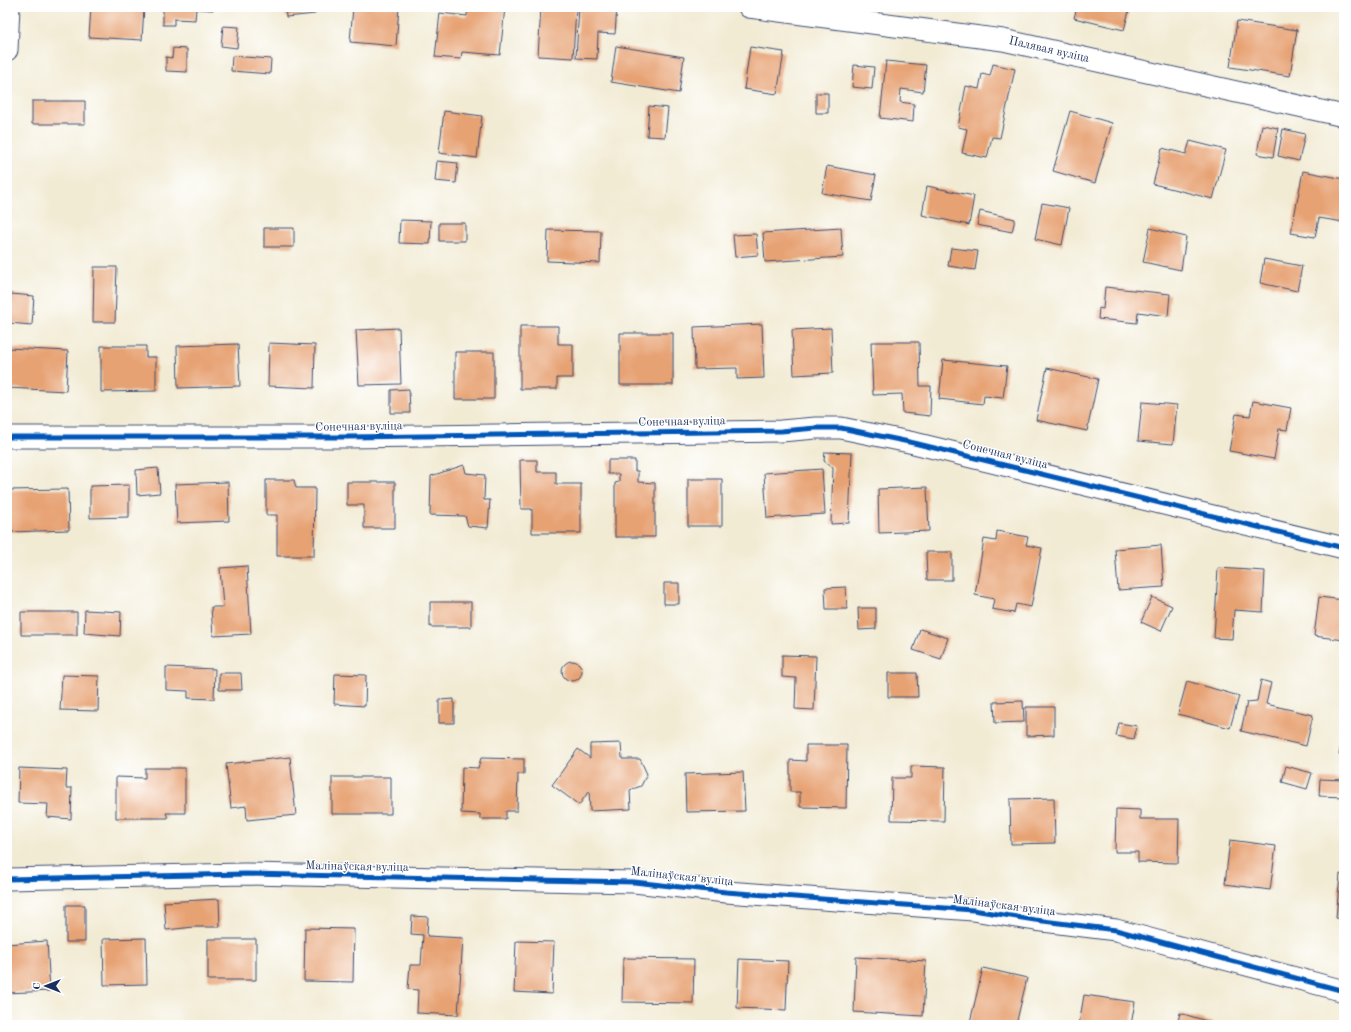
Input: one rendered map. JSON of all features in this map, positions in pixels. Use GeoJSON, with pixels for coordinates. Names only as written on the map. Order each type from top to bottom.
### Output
{"type":"FeatureCollection","features":[{"type":"Feature","properties":{"kind":"street"},"geometry":{"type":"LineString","coordinates":[[7,50],[9,7]]}},
{"type":"Feature","properties":{"kind":"street","name":"Палявая вуліца"},"geometry":{"type":"LineString","coordinates":[[749,7],[1003,40],[1344,116]]}},
{"type":"Feature","properties":{"kind":"street","name":"Сонечная вуліца"},"geometry":{"type":"LineString","coordinates":[[7,437],[348,437],[780,431],[816,428],[841,428],[914,443],[1344,548]]}},
{"type":"Feature","properties":{"kind":"street","name":"Малінаўская вуліца"},"geometry":{"type":"LineString","coordinates":[[7,879],[245,874],[619,881],[726,892],[973,910],[1035,920],[1116,930],[1344,991]]}},
{"type":"Feature","properties":{"kind":"building"},"geometry":{"type":"Polygon","coordinates":[[[91,7],[144,7],[142,40],[89,37],[91,7]]]}},
{"type":"Feature","properties":{"kind":"building"},"geometry":{"type":"Polygon","coordinates":[[[163,7],[213,7],[213,10],[196,9],[195,20],[174,19],[174,25],[163,25],[163,7]]]}},
{"type":"Feature","properties":{"kind":"building"},"geometry":{"type":"Polygon","coordinates":[[[285,7],[314,7],[315,14],[286,17],[285,7]]]}},
{"type":"Feature","properties":{"kind":"building"},"geometry":{"type":"Polygon","coordinates":[[[353,7],[399,7],[396,46],[350,42],[353,7]]]}},
{"type":"Feature","properties":{"kind":"building"},"geometry":{"type":"Polygon","coordinates":[[[468,7],[505,7],[500,55],[462,52],[461,59],[435,57],[440,13],[467,16],[468,7]]]}},
{"type":"Feature","properties":{"kind":"building"},"geometry":{"type":"Polygon","coordinates":[[[541,7],[576,8],[573,58],[538,56],[541,7]]]}},
{"type":"Feature","properties":{"kind":"building"},"geometry":{"type":"Polygon","coordinates":[[[579,7],[617,7],[615,34],[598,33],[597,59],[576,58],[579,7]]]}},
{"type":"Feature","properties":{"kind":"building"},"geometry":{"type":"Polygon","coordinates":[[[1077,7],[1130,7],[1124,30],[1074,18],[1077,7]]]}},
{"type":"Feature","properties":{"kind":"building"},"geometry":{"type":"Polygon","coordinates":[[[1237,21],[1297,30],[1290,76],[1230,67],[1237,21]]]}},
{"type":"Feature","properties":{"kind":"building"},"geometry":{"type":"Polygon","coordinates":[[[223,26],[239,27],[237,48],[221,46],[223,26]]]}},
{"type":"Feature","properties":{"kind":"building"},"geometry":{"type":"Polygon","coordinates":[[[616,46],[684,57],[679,93],[611,82],[616,46]]]}},
{"type":"Feature","properties":{"kind":"building"},"geometry":{"type":"Polygon","coordinates":[[[750,47],[784,52],[777,94],[744,89],[750,47]]]}},
{"type":"Feature","properties":{"kind":"building"},"geometry":{"type":"Polygon","coordinates":[[[173,48],[187,49],[187,72],[166,71],[166,57],[172,58],[173,48]]]}},
{"type":"Feature","properties":{"kind":"building"},"geometry":{"type":"Polygon","coordinates":[[[232,56],[271,59],[270,74],[231,71],[232,56]]]}},
{"type":"Feature","properties":{"kind":"building"},"geometry":{"type":"Polygon","coordinates":[[[886,61],[926,65],[923,92],[901,89],[900,102],[914,104],[913,122],[880,118],[886,61]]]}},
{"type":"Feature","properties":{"kind":"building"},"geometry":{"type":"Polygon","coordinates":[[[993,64],[1015,69],[1000,138],[992,137],[987,158],[962,153],[967,129],[958,127],[966,86],[979,89],[982,74],[990,76],[993,64]]]}},
{"type":"Feature","properties":{"kind":"building"},"geometry":{"type":"Polygon","coordinates":[[[854,65],[874,67],[872,89],[852,87],[854,65]]]}},
{"type":"Feature","properties":{"kind":"building"},"geometry":{"type":"Polygon","coordinates":[[[816,93],[828,93],[828,113],[816,113],[816,93]]]}},
{"type":"Feature","properties":{"kind":"building"},"geometry":{"type":"Polygon","coordinates":[[[32,101],[85,101],[85,124],[32,124],[32,101]]]}},
{"type":"Feature","properties":{"kind":"building"},"geometry":{"type":"Polygon","coordinates":[[[649,106],[668,108],[665,137],[647,136],[649,106]]]}},
{"type":"Feature","properties":{"kind":"building"},"geometry":{"type":"Polygon","coordinates":[[[444,111],[482,116],[477,158],[439,153],[444,111]]]}},
{"type":"Feature","properties":{"kind":"building"},"geometry":{"type":"Polygon","coordinates":[[[1070,111],[1112,123],[1095,183],[1053,171],[1070,111]]]}},
{"type":"Feature","properties":{"kind":"building"},"geometry":{"type":"Polygon","coordinates":[[[1262,125],[1278,128],[1273,157],[1257,154],[1262,125]]]}},
{"type":"Feature","properties":{"kind":"building"},"geometry":{"type":"Polygon","coordinates":[[[1283,129],[1305,134],[1299,161],[1278,156],[1283,129]]]}},
{"type":"Feature","properties":{"kind":"building"},"geometry":{"type":"Polygon","coordinates":[[[1190,141],[1226,150],[1213,199],[1153,184],[1162,148],[1186,154],[1190,141]]]}},
{"type":"Feature","properties":{"kind":"building"},"geometry":{"type":"Polygon","coordinates":[[[437,161],[458,163],[456,183],[435,181],[437,161]]]}},
{"type":"Feature","properties":{"kind":"building"},"geometry":{"type":"Polygon","coordinates":[[[827,166],[876,175],[871,201],[822,193],[827,166]]]}},
{"type":"Feature","properties":{"kind":"building"},"geometry":{"type":"Polygon","coordinates":[[[1303,171],[1344,179],[1343,222],[1319,218],[1315,237],[1291,233],[1303,171]]]}},
{"type":"Feature","properties":{"kind":"building"},"geometry":{"type":"Polygon","coordinates":[[[927,186],[974,196],[969,225],[922,215],[927,186]]]}},
{"type":"Feature","properties":{"kind":"building"},"geometry":{"type":"Polygon","coordinates":[[[1042,203],[1069,208],[1062,245],[1035,239],[1042,203]]]}},
{"type":"Feature","properties":{"kind":"building"},"geometry":{"type":"Polygon","coordinates":[[[980,211],[1015,219],[1012,232],[977,225],[980,211]]]}},
{"type":"Feature","properties":{"kind":"building"},"geometry":{"type":"Polygon","coordinates":[[[400,220],[431,221],[430,244],[399,243],[400,220]]]}},
{"type":"Feature","properties":{"kind":"building"},"geometry":{"type":"Polygon","coordinates":[[[439,223],[465,223],[465,241],[439,241],[439,223]]]}},
{"type":"Feature","properties":{"kind":"building"},"geometry":{"type":"Polygon","coordinates":[[[264,228],[294,228],[294,247],[264,247],[264,228]]]}},
{"type":"Feature","properties":{"kind":"building"},"geometry":{"type":"Polygon","coordinates":[[[841,228],[843,257],[765,262],[763,233],[841,228]]]}},
{"type":"Feature","properties":{"kind":"building"},"geometry":{"type":"Polygon","coordinates":[[[1150,228],[1186,237],[1181,270],[1143,262],[1150,228]]]}},
{"type":"Feature","properties":{"kind":"building"},"geometry":{"type":"Polygon","coordinates":[[[548,230],[601,231],[600,263],[547,261],[548,230]]]}},
{"type":"Feature","properties":{"kind":"building"},"geometry":{"type":"Polygon","coordinates":[[[756,234],[758,255],[735,257],[733,235],[756,234]]]}},
{"type":"Feature","properties":{"kind":"building"},"geometry":{"type":"Polygon","coordinates":[[[951,248],[978,251],[975,270],[948,266],[951,248]]]}},
{"type":"Feature","properties":{"kind":"building"},"geometry":{"type":"Polygon","coordinates":[[[1264,259],[1302,266],[1297,291],[1260,283],[1264,259]]]}},
{"type":"Feature","properties":{"kind":"building"},"geometry":{"type":"Polygon","coordinates":[[[94,267],[117,267],[115,322],[93,322],[94,267]]]}},
{"type":"Feature","properties":{"kind":"building"},"geometry":{"type":"Polygon","coordinates":[[[1105,287],[1170,294],[1168,316],[1138,312],[1137,323],[1098,319],[1099,308],[1103,309],[1105,287]]]}},
{"type":"Feature","properties":{"kind":"building"},"geometry":{"type":"Polygon","coordinates":[[[11,294],[34,296],[32,325],[8,323],[11,294]]]}},
{"type":"Feature","properties":{"kind":"building"},"geometry":{"type":"Polygon","coordinates":[[[762,324],[764,378],[737,379],[737,368],[695,369],[694,327],[762,324]]]}},
{"type":"Feature","properties":{"kind":"building"},"geometry":{"type":"Polygon","coordinates":[[[520,326],[558,326],[558,344],[573,344],[573,378],[557,378],[557,389],[520,389],[520,326]]]}},
{"type":"Feature","properties":{"kind":"building"},"geometry":{"type":"Polygon","coordinates":[[[399,328],[401,384],[359,385],[356,330],[399,328]]]}},
{"type":"Feature","properties":{"kind":"building"},"geometry":{"type":"Polygon","coordinates":[[[831,328],[833,373],[794,375],[792,330],[831,328]]]}},
{"type":"Feature","properties":{"kind":"building"},"geometry":{"type":"Polygon","coordinates":[[[620,333],[673,333],[673,385],[620,385],[620,333]]]}},
{"type":"Feature","properties":{"kind":"building"},"geometry":{"type":"Polygon","coordinates":[[[871,342],[919,342],[920,386],[931,386],[930,416],[903,413],[902,394],[873,395],[871,342]]]}},
{"type":"Feature","properties":{"kind":"building"},"geometry":{"type":"Polygon","coordinates":[[[269,343],[315,345],[314,388],[268,386],[269,343]]]}},
{"type":"Feature","properties":{"kind":"building"},"geometry":{"type":"Polygon","coordinates":[[[238,344],[240,386],[178,388],[177,346],[238,344]]]}},
{"type":"Feature","properties":{"kind":"building"},"geometry":{"type":"Polygon","coordinates":[[[101,346],[146,346],[146,357],[156,357],[156,391],[101,392],[101,346]]]}},
{"type":"Feature","properties":{"kind":"building"},"geometry":{"type":"Polygon","coordinates":[[[7,348],[68,351],[66,391],[7,388],[7,348]]]}},
{"type":"Feature","properties":{"kind":"building"},"geometry":{"type":"Polygon","coordinates":[[[455,352],[494,352],[494,399],[455,399],[455,352]]]}},
{"type":"Feature","properties":{"kind":"building"},"geometry":{"type":"Polygon","coordinates":[[[943,360],[1007,366],[1003,398],[984,396],[983,404],[939,399],[943,360]]]}},
{"type":"Feature","properties":{"kind":"building"},"geometry":{"type":"Polygon","coordinates":[[[1047,368],[1098,379],[1087,431],[1036,420],[1047,368]]]}},
{"type":"Feature","properties":{"kind":"building"},"geometry":{"type":"Polygon","coordinates":[[[409,389],[410,413],[391,413],[391,390],[409,389]]]}},
{"type":"Feature","properties":{"kind":"building"},"geometry":{"type":"Polygon","coordinates":[[[1253,401],[1291,408],[1287,430],[1279,429],[1274,459],[1229,451],[1236,414],[1250,416],[1253,401]]]}},
{"type":"Feature","properties":{"kind":"building"},"geometry":{"type":"Polygon","coordinates":[[[1142,402],[1177,405],[1173,444],[1138,441],[1142,402]]]}},
{"type":"Feature","properties":{"kind":"building"},"geometry":{"type":"Polygon","coordinates":[[[825,452],[852,453],[849,523],[831,524],[833,468],[824,461],[825,452]]]}},
{"type":"Feature","properties":{"kind":"building"},"geometry":{"type":"Polygon","coordinates":[[[520,460],[537,460],[537,472],[556,472],[556,484],[581,484],[581,533],[532,533],[532,509],[521,509],[520,460]]]}},
{"type":"Feature","properties":{"kind":"building"},"geometry":{"type":"Polygon","coordinates":[[[608,460],[635,460],[635,471],[638,471],[638,482],[655,483],[655,537],[615,537],[615,483],[619,482],[619,474],[608,474],[608,460]]]}},
{"type":"Feature","properties":{"kind":"building"},"geometry":{"type":"Polygon","coordinates":[[[464,465],[466,473],[485,475],[484,500],[490,500],[488,528],[468,526],[465,516],[430,515],[431,476],[464,465]]]}},
{"type":"Feature","properties":{"kind":"building"},"geometry":{"type":"Polygon","coordinates":[[[158,468],[160,493],[137,495],[136,470],[158,468]]]}},
{"type":"Feature","properties":{"kind":"building"},"geometry":{"type":"Polygon","coordinates":[[[822,469],[825,514],[767,518],[764,473],[822,469]]]}},
{"type":"Feature","properties":{"kind":"building"},"geometry":{"type":"Polygon","coordinates":[[[688,479],[722,479],[722,526],[688,526],[688,479]]]}},
{"type":"Feature","properties":{"kind":"building"},"geometry":{"type":"Polygon","coordinates":[[[266,480],[294,480],[296,488],[315,488],[314,556],[277,556],[277,515],[266,515],[266,480]]]}},
{"type":"Feature","properties":{"kind":"building"},"geometry":{"type":"Polygon","coordinates":[[[228,482],[229,521],[177,523],[175,484],[228,482]]]}},
{"type":"Feature","properties":{"kind":"building"},"geometry":{"type":"Polygon","coordinates":[[[347,482],[395,482],[395,528],[364,528],[364,505],[347,505],[347,482]]]}},
{"type":"Feature","properties":{"kind":"building"},"geometry":{"type":"Polygon","coordinates":[[[129,485],[129,517],[90,518],[90,486],[129,485]]]}},
{"type":"Feature","properties":{"kind":"building"},"geometry":{"type":"Polygon","coordinates":[[[927,487],[929,531],[879,533],[878,489],[927,487]]]}},
{"type":"Feature","properties":{"kind":"building"},"geometry":{"type":"Polygon","coordinates":[[[68,489],[69,530],[9,532],[7,490],[68,489]]]}},
{"type":"Feature","properties":{"kind":"building"},"geometry":{"type":"Polygon","coordinates":[[[997,531],[1028,537],[1026,545],[1042,548],[1031,607],[1016,604],[1014,613],[992,609],[994,599],[975,595],[984,539],[996,541],[997,531]]]}},
{"type":"Feature","properties":{"kind":"building"},"geometry":{"type":"Polygon","coordinates":[[[1161,545],[1164,587],[1118,590],[1115,549],[1161,545]]]}},
{"type":"Feature","properties":{"kind":"building"},"geometry":{"type":"Polygon","coordinates":[[[926,552],[952,552],[952,580],[927,580],[926,552]]]}},
{"type":"Feature","properties":{"kind":"building"},"geometry":{"type":"Polygon","coordinates":[[[247,566],[251,634],[213,636],[211,607],[223,607],[220,568],[247,566]]]}},
{"type":"Feature","properties":{"kind":"building"},"geometry":{"type":"Polygon","coordinates":[[[1218,568],[1265,571],[1263,612],[1234,610],[1232,639],[1214,638],[1218,568]]]}},
{"type":"Feature","properties":{"kind":"building"},"geometry":{"type":"Polygon","coordinates":[[[664,583],[679,583],[679,604],[664,604],[664,583]]]}},
{"type":"Feature","properties":{"kind":"building"},"geometry":{"type":"Polygon","coordinates":[[[846,587],[847,609],[826,609],[825,588],[846,587]]]}},
{"type":"Feature","properties":{"kind":"building"},"geometry":{"type":"Polygon","coordinates":[[[1152,597],[1172,606],[1161,631],[1141,622],[1152,597]]]}},
{"type":"Feature","properties":{"kind":"building"},"geometry":{"type":"Polygon","coordinates":[[[1319,597],[1344,600],[1344,640],[1314,636],[1319,597]]]}},
{"type":"Feature","properties":{"kind":"building"},"geometry":{"type":"Polygon","coordinates":[[[430,602],[471,602],[471,627],[430,627],[430,602]]]}},
{"type":"Feature","properties":{"kind":"building"},"geometry":{"type":"Polygon","coordinates":[[[858,608],[876,608],[876,629],[859,630],[858,608]]]}},
{"type":"Feature","properties":{"kind":"building"},"geometry":{"type":"Polygon","coordinates":[[[85,610],[121,612],[120,636],[84,633],[85,610]]]}},
{"type":"Feature","properties":{"kind":"building"},"geometry":{"type":"Polygon","coordinates":[[[21,612],[77,612],[77,635],[21,635],[21,612]]]}},
{"type":"Feature","properties":{"kind":"building"},"geometry":{"type":"Polygon","coordinates":[[[920,629],[948,638],[941,659],[913,650],[920,629]]]}},
{"type":"Feature","properties":{"kind":"building"},"geometry":{"type":"Polygon","coordinates":[[[782,655],[816,656],[814,710],[795,709],[796,678],[782,677],[782,655]]]}},
{"type":"Feature","properties":{"kind":"building"},"geometry":{"type":"Polygon","coordinates":[[[568,661],[576,661],[582,667],[582,675],[576,681],[568,681],[562,675],[562,667],[568,661]]]}},
{"type":"Feature","properties":{"kind":"building"},"geometry":{"type":"Polygon","coordinates":[[[166,667],[215,669],[214,699],[188,698],[188,691],[166,690],[166,667]]]}},
{"type":"Feature","properties":{"kind":"building"},"geometry":{"type":"Polygon","coordinates":[[[219,673],[241,673],[242,690],[219,690],[219,673]]]}},
{"type":"Feature","properties":{"kind":"building"},"geometry":{"type":"Polygon","coordinates":[[[888,673],[917,673],[918,697],[888,697],[888,673]]]}},
{"type":"Feature","properties":{"kind":"building"},"geometry":{"type":"Polygon","coordinates":[[[335,674],[366,675],[365,706],[334,704],[335,674]]]}},
{"type":"Feature","properties":{"kind":"building"},"geometry":{"type":"Polygon","coordinates":[[[62,675],[99,676],[98,711],[60,710],[62,675]]]}},
{"type":"Feature","properties":{"kind":"building"},"geometry":{"type":"Polygon","coordinates":[[[1261,680],[1271,683],[1266,704],[1313,715],[1306,746],[1241,731],[1247,702],[1257,701],[1261,680]]]}},
{"type":"Feature","properties":{"kind":"building"},"geometry":{"type":"Polygon","coordinates":[[[1187,681],[1239,696],[1230,728],[1178,714],[1187,681]]]}},
{"type":"Feature","properties":{"kind":"building"},"geometry":{"type":"Polygon","coordinates":[[[454,699],[454,723],[439,723],[439,700],[454,699]]]}},
{"type":"Feature","properties":{"kind":"building"},"geometry":{"type":"Polygon","coordinates":[[[1023,701],[1024,722],[995,723],[994,702],[1023,701]]]}},
{"type":"Feature","properties":{"kind":"building"},"geometry":{"type":"Polygon","coordinates":[[[1026,707],[1054,707],[1054,735],[1026,736],[1026,707]]]}},
{"type":"Feature","properties":{"kind":"building"},"geometry":{"type":"Polygon","coordinates":[[[1119,723],[1137,726],[1134,739],[1116,736],[1119,723]]]}},
{"type":"Feature","properties":{"kind":"building"},"geometry":{"type":"Polygon","coordinates":[[[1344,733],[1344,756],[1339,755],[1344,733]]]}},
{"type":"Feature","properties":{"kind":"building"},"geometry":{"type":"Polygon","coordinates":[[[621,743],[622,759],[640,759],[647,774],[641,786],[630,790],[631,809],[590,811],[589,791],[579,805],[552,785],[578,749],[590,758],[590,744],[621,743]]]}},
{"type":"Feature","properties":{"kind":"building"},"geometry":{"type":"Polygon","coordinates":[[[806,745],[847,745],[846,808],[800,807],[800,792],[790,792],[790,760],[806,761],[806,745]]]}},
{"type":"Feature","properties":{"kind":"building"},"geometry":{"type":"Polygon","coordinates":[[[290,757],[296,815],[247,820],[246,806],[231,808],[226,764],[290,757]]]}},
{"type":"Feature","properties":{"kind":"building"},"geometry":{"type":"Polygon","coordinates":[[[481,758],[524,759],[524,774],[518,774],[517,811],[506,811],[506,819],[480,819],[480,814],[461,813],[462,767],[478,768],[481,758]]]}},
{"type":"Feature","properties":{"kind":"building"},"geometry":{"type":"Polygon","coordinates":[[[911,766],[945,767],[944,821],[891,820],[892,778],[911,778],[911,766]]]}},
{"type":"Feature","properties":{"kind":"building"},"geometry":{"type":"Polygon","coordinates":[[[1286,766],[1312,773],[1307,789],[1282,782],[1286,766]]]}},
{"type":"Feature","properties":{"kind":"building"},"geometry":{"type":"Polygon","coordinates":[[[19,768],[67,770],[66,788],[72,788],[71,819],[47,817],[48,804],[18,803],[19,768]]]}},
{"type":"Feature","properties":{"kind":"building"},"geometry":{"type":"Polygon","coordinates":[[[145,768],[185,768],[185,813],[166,813],[168,818],[116,818],[116,777],[145,778],[145,768]]]}},
{"type":"Feature","properties":{"kind":"building"},"geometry":{"type":"Polygon","coordinates":[[[743,772],[745,811],[686,812],[685,774],[743,772]]]}},
{"type":"Feature","properties":{"kind":"building"},"geometry":{"type":"Polygon","coordinates":[[[332,777],[391,777],[391,814],[332,814],[332,777]]]}},
{"type":"Feature","properties":{"kind":"building"},"geometry":{"type":"Polygon","coordinates":[[[1320,779],[1344,780],[1344,797],[1319,796],[1320,779]]]}},
{"type":"Feature","properties":{"kind":"building"},"geometry":{"type":"Polygon","coordinates":[[[1054,798],[1055,843],[1011,844],[1010,799],[1054,798]]]}},
{"type":"Feature","properties":{"kind":"building"},"geometry":{"type":"Polygon","coordinates":[[[1116,809],[1140,810],[1140,819],[1179,819],[1178,863],[1138,862],[1138,852],[1115,852],[1116,809]]]}},
{"type":"Feature","properties":{"kind":"building"},"geometry":{"type":"Polygon","coordinates":[[[1230,840],[1276,846],[1270,890],[1225,884],[1230,840]]]}},
{"type":"Feature","properties":{"kind":"building"},"geometry":{"type":"Polygon","coordinates":[[[1340,874],[1344,875],[1344,919],[1336,918],[1340,874]]]}},
{"type":"Feature","properties":{"kind":"building"},"geometry":{"type":"Polygon","coordinates":[[[219,899],[220,927],[194,927],[166,930],[164,902],[219,899]]]}},
{"type":"Feature","properties":{"kind":"building"},"geometry":{"type":"Polygon","coordinates":[[[66,905],[85,905],[85,942],[66,942],[66,905]]]}},
{"type":"Feature","properties":{"kind":"building"},"geometry":{"type":"Polygon","coordinates":[[[412,916],[428,917],[427,936],[463,938],[458,1015],[417,1013],[418,990],[408,989],[410,965],[421,965],[423,935],[411,934],[412,916]]]}},
{"type":"Feature","properties":{"kind":"building"},"geometry":{"type":"Polygon","coordinates":[[[305,928],[354,929],[353,982],[304,981],[305,928]]]}},
{"type":"Feature","properties":{"kind":"building"},"geometry":{"type":"Polygon","coordinates":[[[146,938],[147,984],[104,985],[103,939],[146,938]]]}},
{"type":"Feature","properties":{"kind":"building"},"geometry":{"type":"Polygon","coordinates":[[[208,939],[256,939],[256,980],[208,980],[208,939]]]}},
{"type":"Feature","properties":{"kind":"building"},"geometry":{"type":"Polygon","coordinates":[[[47,941],[50,991],[7,993],[7,944],[47,941]]]}},
{"type":"Feature","properties":{"kind":"building"},"geometry":{"type":"Polygon","coordinates":[[[516,941],[554,942],[552,994],[514,992],[516,941]]]}},
{"type":"Feature","properties":{"kind":"building"},"geometry":{"type":"Polygon","coordinates":[[[856,957],[926,961],[923,1016],[854,1012],[856,957]]]}},
{"type":"Feature","properties":{"kind":"building"},"geometry":{"type":"Polygon","coordinates":[[[623,958],[694,959],[693,1003],[622,1002],[623,958]]]}},
{"type":"Feature","properties":{"kind":"building"},"geometry":{"type":"Polygon","coordinates":[[[739,959],[788,961],[786,1010],[737,1008],[739,959]]]}},
{"type":"Feature","properties":{"kind":"building"},"geometry":{"type":"Polygon","coordinates":[[[983,968],[1027,978],[1016,1025],[983,1025],[970,1022],[983,968]]]}},
{"type":"Feature","properties":{"kind":"building"},"geometry":{"type":"Polygon","coordinates":[[[1084,995],[1135,1002],[1131,1025],[1079,1025],[1084,995]]]}},
{"type":"Feature","properties":{"kind":"building"},"geometry":{"type":"Polygon","coordinates":[[[1180,1013],[1220,1025],[1177,1025],[1180,1013]]]}},
{"type":"Feature","properties":{"kind":"cycle path"},"geometry":{"type":"LineString","coordinates":[[7,437],[348,437],[781,431],[816,428],[841,428],[914,443],[1344,548]]}},
{"type":"Feature","properties":{"kind":"cycle path"},"geometry":{"type":"LineString","coordinates":[[7,879],[245,874],[634,882],[726,892],[973,910],[1035,920],[1116,930],[1344,991]]}}]}
